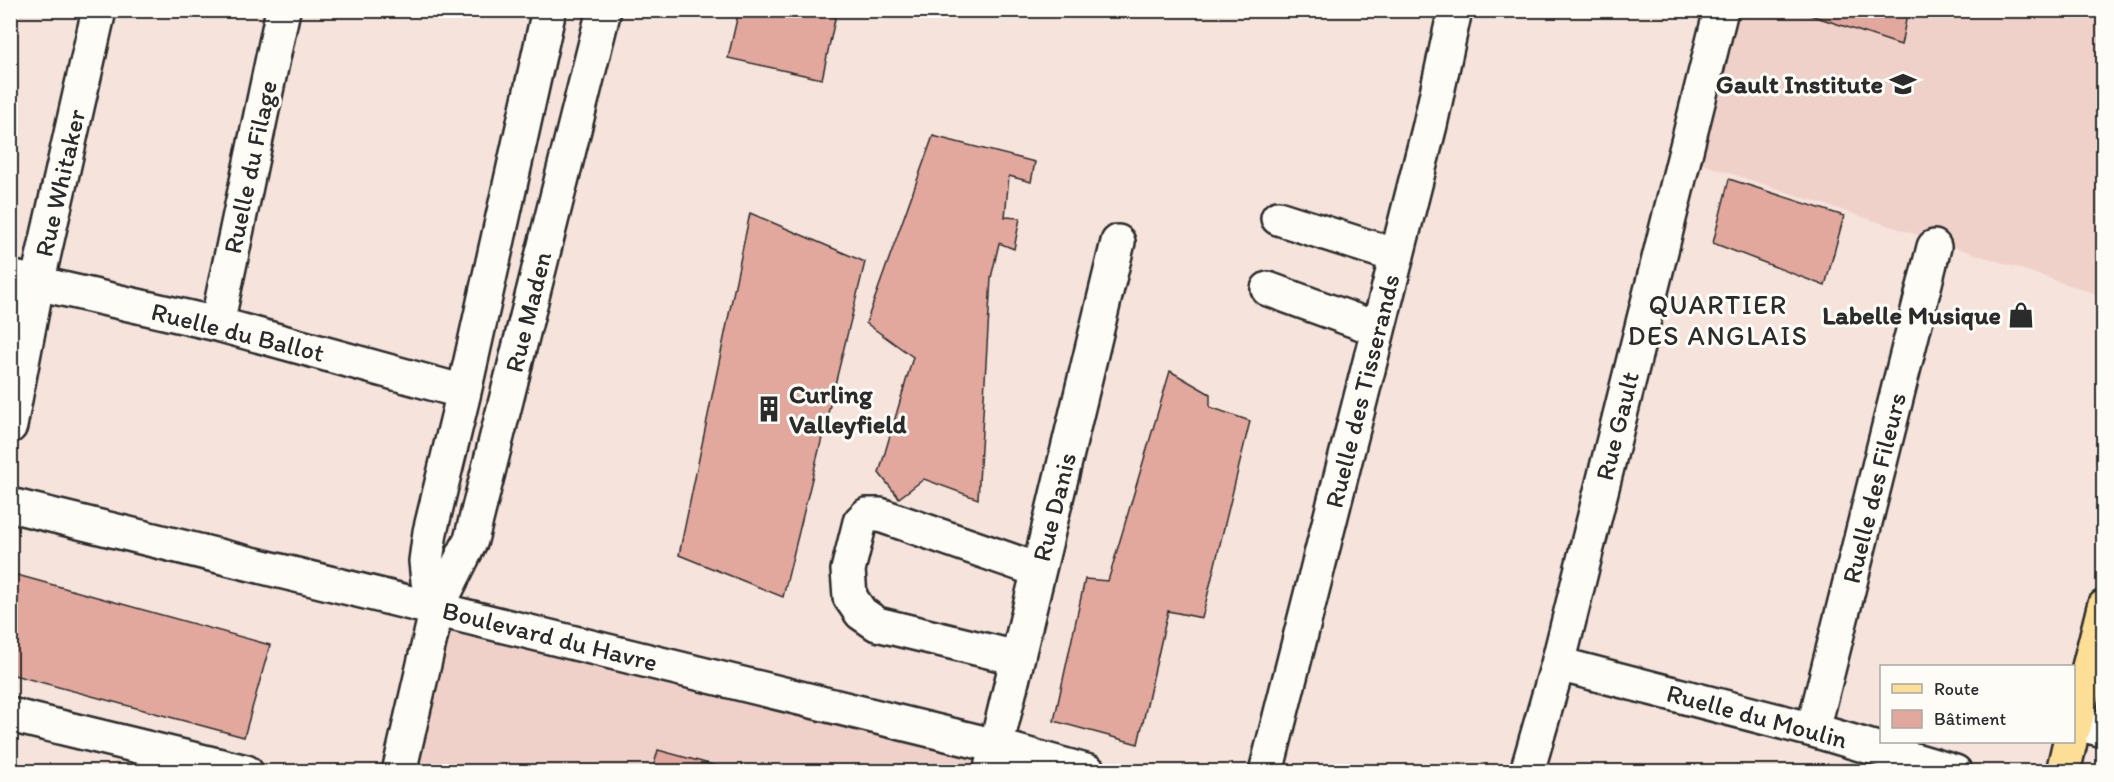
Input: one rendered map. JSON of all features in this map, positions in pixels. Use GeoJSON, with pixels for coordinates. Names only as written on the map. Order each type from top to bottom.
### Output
{"type":"FeatureCollection","features":[{"type":"Feature","properties":{"kind":"main road"},"geometry":{"type":"LineString","coordinates":[[2080,730],[2103,607]]}},
{"type":"Feature","properties":{"kind":"main road"},"geometry":{"type":"LineString","coordinates":[[2063,771],[2075,743]]}},
{"type":"Feature","properties":{"kind":"street","name":"Rue Whitaker"},"geometry":{"type":"LineString","coordinates":[[10,426],[24,280],[99,10]]}},
{"type":"Feature","properties":{"kind":"street","name":"Ruelle du Filage"},"geometry":{"type":"LineString","coordinates":[[217,324],[283,10]]}},
{"type":"Feature","properties":{"kind":"street","name":"Rue Maden"},"geometry":{"type":"LineString","coordinates":[[437,609],[428,581],[426,561],[430,532],[464,392],[549,10]]}},
{"type":"Feature","properties":{"kind":"street","name":"Rue Maden"},"geometry":{"type":"LineString","coordinates":[[399,771],[437,609],[471,540],[604,10]]}},
{"type":"Feature","properties":{"kind":"street","name":"Ruelle des Tisserands"},"geometry":{"type":"LineString","coordinates":[[1266,771],[1430,125],[1455,10]]}},
{"type":"Feature","properties":{"kind":"street","name":"Rue Gault"},"geometry":{"type":"LineString","coordinates":[[1527,771],[1558,664],[1721,10]]}},
{"type":"Feature","properties":{"kind":"street"},"geometry":{"type":"LineString","coordinates":[[1278,218],[1397,256]]}},
{"type":"Feature","properties":{"kind":"street","name":"Rue Danis"},"geometry":{"type":"LineString","coordinates":[[993,759],[1118,242]]}},
{"type":"Feature","properties":{"kind":"street","name":"Ruelle des Fileurs"},"geometry":{"type":"LineString","coordinates":[[1813,730],[1934,247]]}},
{"type":"Feature","properties":{"kind":"street","name":"Ruelle du Ballot"},"geometry":{"type":"LineString","coordinates":[[24,280],[217,324],[464,392]]}},
{"type":"Feature","properties":{"kind":"street"},"geometry":{"type":"LineString","coordinates":[[1268,289],[1378,330]]}},
{"type":"Feature","properties":{"kind":"street","name":"Boulevard du Havre"},"geometry":{"type":"LineString","coordinates":[[10,505],[437,609],[993,759],[1089,771]]}},
{"type":"Feature","properties":{"kind":"street"},"geometry":{"type":"LineString","coordinates":[[1017,658],[877,624],[861,613],[850,597],[848,570],[860,522],[867,515],[880,515],[1038,570]]}},
{"type":"Feature","properties":{"kind":"street","name":"Ruelle du Moulin"},"geometry":{"type":"LineString","coordinates":[[1558,664],[1813,730],[1955,771]]}},
{"type":"Feature","properties":{"kind":"street"},"geometry":{"type":"LineString","coordinates":[[10,715],[246,771]]}},
{"type":"Feature","properties":{"kind":"shaded area","name":"Gault Institute"},"geometry":{"type":"Polygon","coordinates":[[[1721,11],[2103,11],[2103,296],[1684,158],[1721,11]]]}},
{"type":"Feature","properties":{"kind":"shaded area"},"geometry":{"type":"Polygon","coordinates":[[[437,608],[996,746],[988,772],[405,772],[437,608]]]}},
{"type":"Feature","properties":{"kind":"building"},"geometry":{"type":"Polygon","coordinates":[[[739,10],[837,10],[822,79],[728,58],[739,10]]]}},
{"type":"Feature","properties":{"kind":"building","name":"Gault Institute"},"geometry":{"type":"Polygon","coordinates":[[[1795,10],[1908,10],[1901,45],[1795,10]]]}},
{"type":"Feature","properties":{"kind":"building"},"geometry":{"type":"Polygon","coordinates":[[[933,136],[1035,162],[1031,182],[1009,176],[1005,217],[1020,218],[1014,249],[999,243],[991,278],[978,499],[924,479],[899,498],[879,473],[913,357],[866,323],[933,136]]]}},
{"type":"Feature","properties":{"kind":"building"},"geometry":{"type":"Polygon","coordinates":[[[1729,179],[1844,216],[1825,286],[1713,243],[1729,179]]]}},
{"type":"Feature","properties":{"kind":"building","name":"Curling Valleyfield"},"geometry":{"type":"Polygon","coordinates":[[[750,213],[865,262],[783,597],[679,555],[750,213]]]}},
{"type":"Feature","properties":{"kind":"building"},"geometry":{"type":"Polygon","coordinates":[[[1170,371],[1210,394],[1210,407],[1250,421],[1202,618],[1168,611],[1138,744],[1054,721],[1085,579],[1108,581],[1170,371]]]}},
{"type":"Feature","properties":{"kind":"building"},"geometry":{"type":"Polygon","coordinates":[[[10,573],[270,645],[244,737],[10,674],[10,573]]]}},
{"type":"Feature","properties":{"kind":"building"},"geometry":{"type":"Polygon","coordinates":[[[658,750],[739,772],[652,772],[658,750]]]}},
{"type":"Feature","properties":{"kind":"building"},"geometry":{"type":"Polygon","coordinates":[[[10,761],[55,772],[10,772],[10,761]]]}},
{"type":"Feature","properties":{"kind":"place","name":"Gault Institute"},"geometry":{"type":"Point","coordinates":[1903,84]}},
{"type":"Feature","properties":{"kind":"place","name":"Labelle Musique"},"geometry":{"type":"Point","coordinates":[2021,315]}},
{"type":"Feature","properties":{"kind":"place","name":"Curling Valleyfield"},"geometry":{"type":"Point","coordinates":[769,409]}},
{"type":"Feature","properties":{"kind":"district","name":"QUARTIER DES ANGLAIS"},"geometry":{"type":"Point","coordinates":[1718,320]}}]}
